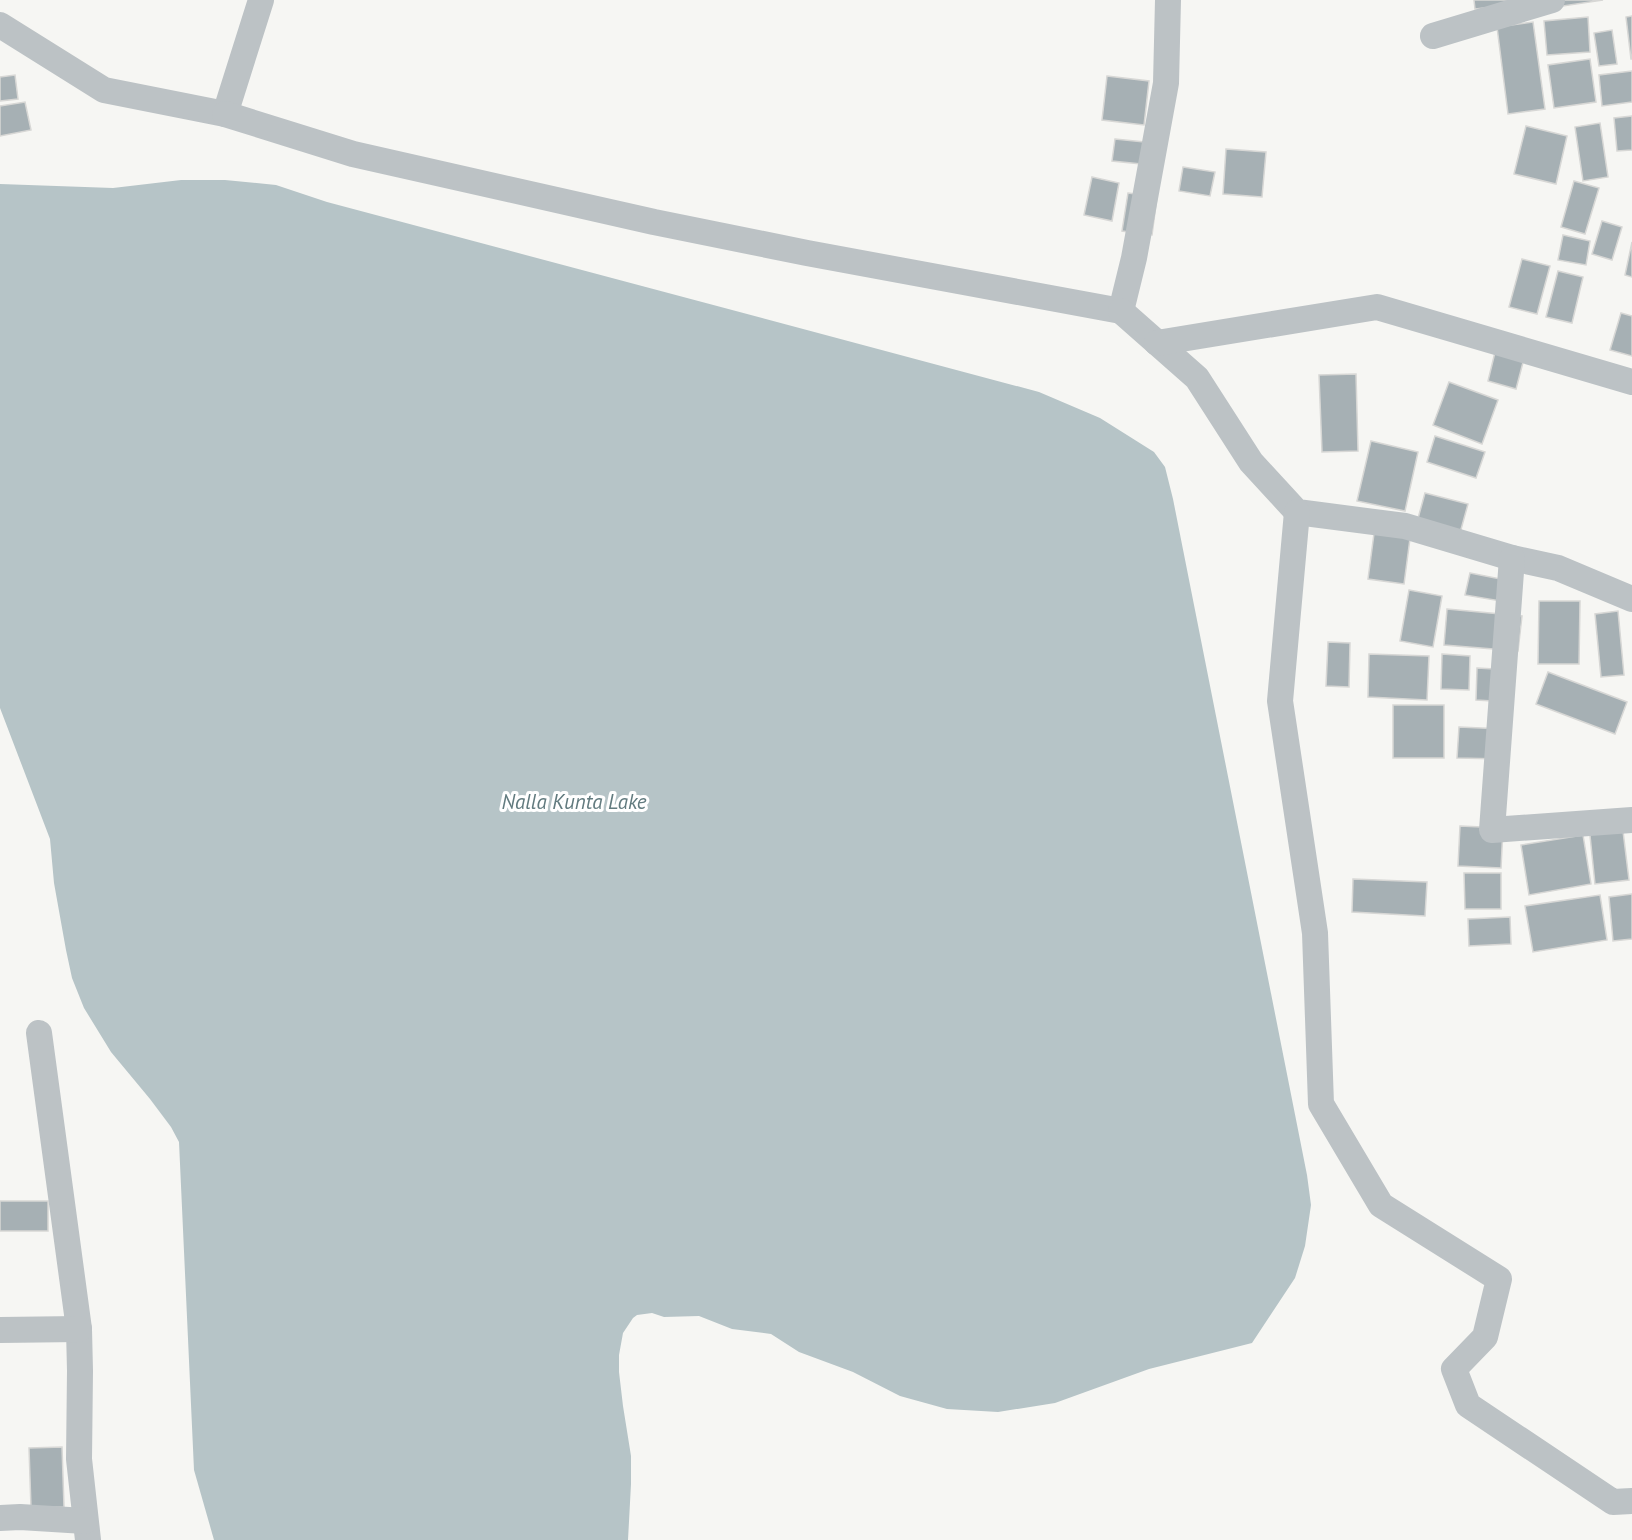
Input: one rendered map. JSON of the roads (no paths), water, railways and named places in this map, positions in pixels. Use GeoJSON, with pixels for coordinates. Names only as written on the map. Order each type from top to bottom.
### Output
{"type":"FeatureCollection","features":[{"type":"Feature","properties":{"kind":"street"},"geometry":{"type":"LineString","coordinates":[[225,114],[261,0]]}},
{"type":"Feature","properties":{"kind":"street"},"geometry":{"type":"LineString","coordinates":[[1121,310],[1134,258],[1166,83],[1168,0]]}},
{"type":"Feature","properties":{"kind":"street"},"geometry":{"type":"LineString","coordinates":[[1433,36],[1552,0]]}},
{"type":"Feature","properties":{"kind":"street"},"geometry":{"type":"LineString","coordinates":[[0,25],[104,90],[225,114],[353,154],[654,222],[807,253],[1121,310],[1197,378],[1251,462],[1297,512],[1405,526],[1512,558],[1558,568],[1632,599]]}},
{"type":"Feature","properties":{"kind":"street"},"geometry":{"type":"LineString","coordinates":[[1157,343],[1377,307],[1632,382]]}},
{"type":"Feature","properties":{"kind":"street"},"geometry":{"type":"LineString","coordinates":[[1297,512],[1280,701],[1315,933],[1320,1104],[1381,1205],[1499,1279],[1485,1336],[1454,1370],[1468,1406],[1613,1502],[1632,1501]]}},
{"type":"Feature","properties":{"kind":"street"},"geometry":{"type":"LineString","coordinates":[[1512,558],[1492,830],[1632,820]]}},
{"type":"Feature","properties":{"kind":"street"},"geometry":{"type":"LineString","coordinates":[[0,1518],[20,1517],[86,1531],[79,1459],[81,1371],[78,1329],[39,1033]]}},
{"type":"Feature","properties":{"kind":"street"},"geometry":{"type":"LineString","coordinates":[[0,1330],[78,1329]]}},
{"type":"Feature","properties":{"kind":"water","name":"Nalla Kunta Lake"},"geometry":{"type":"Polygon","coordinates":[[[181,180],[225,180],[276,185],[327,202],[1039,392],[1100,418],[1154,452],[1165,467],[1173,499],[1307,1175],[1311,1205],[1305,1246],[1295,1278],[1252,1343],[1149,1369],[1055,1403],[998,1412],[947,1409],[900,1396],[853,1372],[799,1352],[771,1334],[732,1329],[699,1316],[664,1317],[652,1313],[637,1315],[623,1333],[619,1355],[623,1406],[631,1456],[628,1540],[214,1540],[194,1470],[179,1142],[150,1099],[111,1052],[84,1008],[72,978],[66,950],[54,883],[50,839],[0,708],[0,184],[113,188],[181,180]]]}}]}
